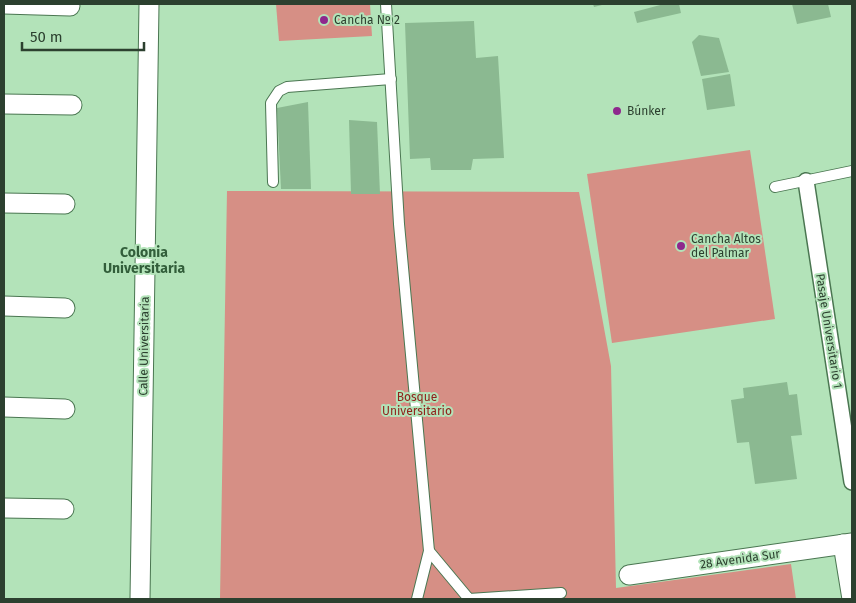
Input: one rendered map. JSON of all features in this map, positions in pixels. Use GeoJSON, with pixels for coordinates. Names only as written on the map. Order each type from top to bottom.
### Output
{"type":"FeatureCollection","features":[{"type":"Feature","properties":{"kind":"street"},"geometry":{"type":"LineString","coordinates":[[4,4],[70,6]]}},
{"type":"Feature","properties":{"kind":"street","name":"Calle Universitaria"},"geometry":{"type":"LineString","coordinates":[[140,599],[149,4]]}},
{"type":"Feature","properties":{"kind":"street"},"geometry":{"type":"LineString","coordinates":[[4,104],[72,105]]}},
{"type":"Feature","properties":{"kind":"street","name":"Pasaje Universitario 1"},"geometry":{"type":"LineString","coordinates":[[806,181],[852,482]]}},
{"type":"Feature","properties":{"kind":"street"},"geometry":{"type":"LineString","coordinates":[[4,203],[65,204]]}},
{"type":"Feature","properties":{"kind":"street"},"geometry":{"type":"LineString","coordinates":[[4,306],[65,308]]}},
{"type":"Feature","properties":{"kind":"street"},"geometry":{"type":"LineString","coordinates":[[4,407],[65,409]]}},
{"type":"Feature","properties":{"kind":"street"},"geometry":{"type":"LineString","coordinates":[[4,508],[64,509]]}},
{"type":"Feature","properties":{"kind":"street"},"geometry":{"type":"LineString","coordinates":[[848,544],[852,599]]}},
{"type":"Feature","properties":{"kind":"street","name":"28 Avenida Sur"},"geometry":{"type":"LineString","coordinates":[[629,575],[848,544]]}},
{"type":"Feature","properties":{"kind":"lane"},"geometry":{"type":"LineString","coordinates":[[386,4],[399,224],[429,551],[416,599]]}},
{"type":"Feature","properties":{"kind":"lane"},"geometry":{"type":"LineString","coordinates":[[273,182],[271,103],[279,91],[287,87],[391,79]]}},
{"type":"Feature","properties":{"kind":"lane"},"geometry":{"type":"LineString","coordinates":[[775,187],[852,171]]}},
{"type":"Feature","properties":{"kind":"lane"},"geometry":{"type":"LineString","coordinates":[[429,551],[469,599],[561,593]]}},
{"type":"Feature","properties":{"kind":"green space","name":"Cancha Nº 2"},"geometry":{"type":"Polygon","coordinates":[[[276,4],[370,4],[372,36],[279,41],[276,4]]]}},
{"type":"Feature","properties":{"kind":"green space","name":"Cancha Altos del Palmar"},"geometry":{"type":"Polygon","coordinates":[[[750,150],[775,319],[612,343],[587,174],[750,150]]]}},
{"type":"Feature","properties":{"kind":"green space","name":"Bosque Universitario"},"geometry":{"type":"Polygon","coordinates":[[[227,191],[579,192],[611,366],[616,588],[791,564],[796,599],[220,599],[227,191]]]}},
{"type":"Feature","properties":{"kind":"building"},"geometry":{"type":"Polygon","coordinates":[[[593,4],[606,4],[594,7],[593,4]]]}},
{"type":"Feature","properties":{"kind":"building"},"geometry":{"type":"Polygon","coordinates":[[[664,4],[679,4],[681,13],[637,23],[634,12],[664,4]]]}},
{"type":"Feature","properties":{"kind":"building"},"geometry":{"type":"Polygon","coordinates":[[[792,4],[828,4],[831,17],[797,24],[792,4]]]}},
{"type":"Feature","properties":{"kind":"building"},"geometry":{"type":"Polygon","coordinates":[[[474,21],[476,58],[498,56],[504,158],[473,159],[471,170],[431,170],[430,158],[410,159],[405,23],[474,21]]]}},
{"type":"Feature","properties":{"kind":"building"},"geometry":{"type":"Polygon","coordinates":[[[699,35],[719,38],[729,72],[701,76],[692,42],[699,35]]]}},
{"type":"Feature","properties":{"kind":"building"},"geometry":{"type":"Polygon","coordinates":[[[730,74],[735,106],[707,110],[702,79],[730,74]]]}},
{"type":"Feature","properties":{"kind":"building"},"geometry":{"type":"Polygon","coordinates":[[[308,102],[311,189],[281,189],[277,108],[308,102]]]}},
{"type":"Feature","properties":{"kind":"building"},"geometry":{"type":"Polygon","coordinates":[[[349,120],[377,122],[380,194],[351,194],[349,120]]]}},
{"type":"Feature","properties":{"kind":"building"},"geometry":{"type":"Polygon","coordinates":[[[787,382],[789,395],[797,394],[802,435],[791,436],[797,479],[755,484],[749,442],[737,443],[731,400],[744,398],[743,388],[787,382]]]}},
{"type":"Feature","properties":{"kind":"place","name":"Cancha Nº 2"},"geometry":{"type":"Point","coordinates":[324,20]}},
{"type":"Feature","properties":{"kind":"place","name":"Búnker"},"geometry":{"type":"Point","coordinates":[617,111]}},
{"type":"Feature","properties":{"kind":"place","name":"Cancha Altos del Palmar"},"geometry":{"type":"Point","coordinates":[681,246]}},
{"type":"Feature","properties":{"kind":"district","name":"Colonia Universitaria"},"geometry":{"type":"Point","coordinates":[144,260]}}]}
